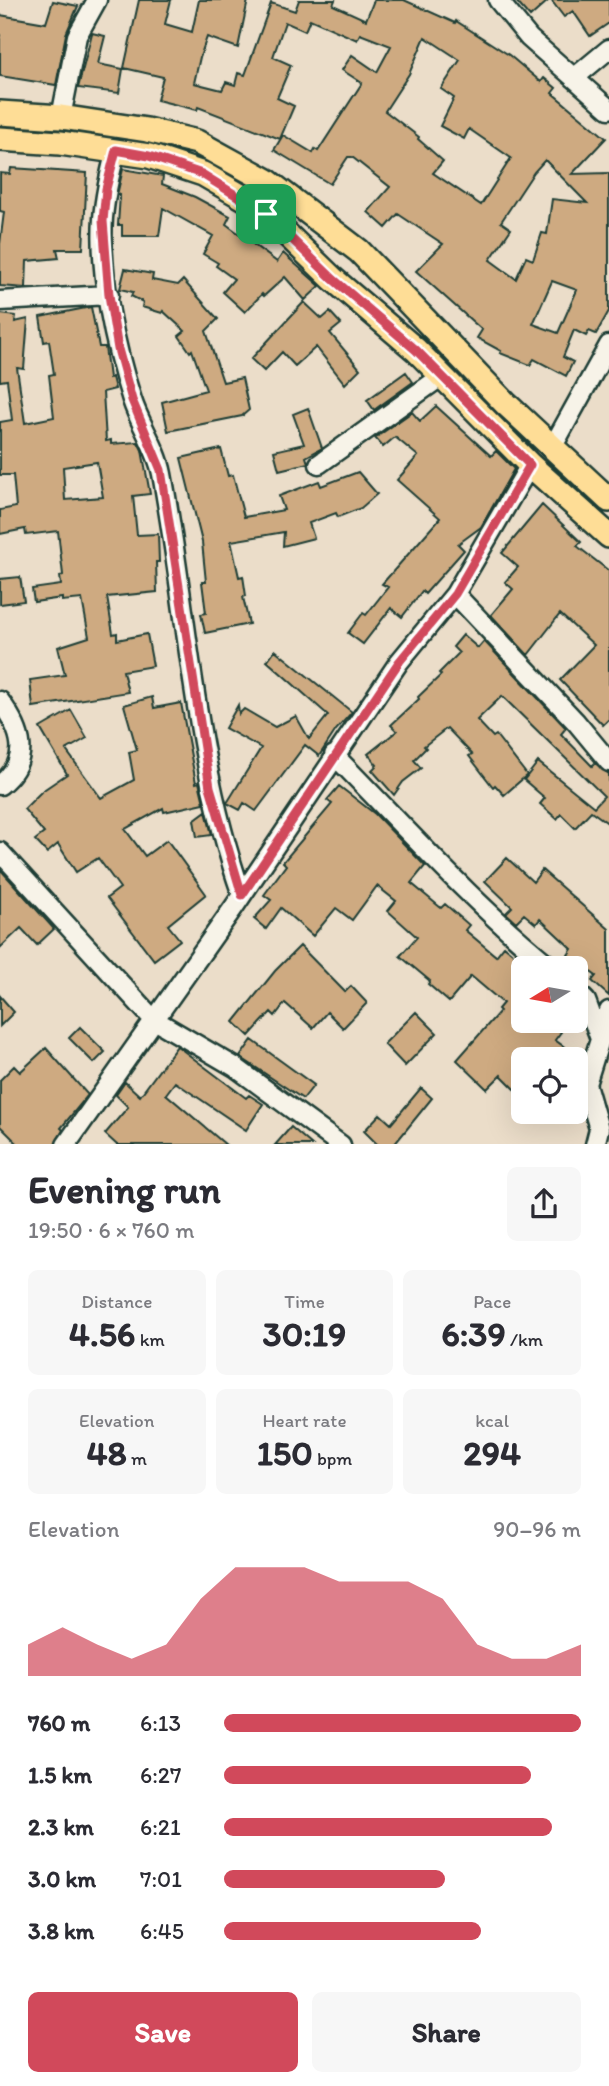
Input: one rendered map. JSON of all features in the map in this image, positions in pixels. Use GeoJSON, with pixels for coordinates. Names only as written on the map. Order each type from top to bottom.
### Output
{"type":"FeatureCollection","features":[{"type":"Feature","properties":{"kind":"main road"},"geometry":{"type":"LineString","coordinates":[[0,113],[61,117],[147,130],[197,142],[226,155],[266,180],[359,251],[443,341],[609,500]]}},
{"type":"Feature","properties":{"kind":"main road"},"geometry":{"type":"LineString","coordinates":[[0,139],[116,150],[149,156],[202,174],[246,199],[266,214],[442,376],[530,465],[609,536]]}},
{"type":"Feature","properties":{"kind":"street"},"geometry":{"type":"LineString","coordinates":[[61,117],[76,36],[97,0]]}},
{"type":"Feature","properties":{"kind":"street"},"geometry":{"type":"LineString","coordinates":[[498,0],[529,38],[609,109]]}},
{"type":"Feature","properties":{"kind":"street"},"geometry":{"type":"LineString","coordinates":[[574,78],[609,49]]}},
{"type":"Feature","properties":{"kind":"street"},"geometry":{"type":"LineString","coordinates":[[116,150],[106,189],[103,221],[109,295],[118,349],[132,400],[161,470],[210,787],[242,895]]}},
{"type":"Feature","properties":{"kind":"street"},"geometry":{"type":"LineString","coordinates":[[0,301],[109,295]]}},
{"type":"Feature","properties":{"kind":"street"},"geometry":{"type":"LineString","coordinates":[[552,448],[609,345]]}},
{"type":"Feature","properties":{"kind":"street"},"geometry":{"type":"LineString","coordinates":[[319,464],[442,376]]}},
{"type":"Feature","properties":{"kind":"street"},"geometry":{"type":"LineString","coordinates":[[66,1144],[242,895],[399,662],[455,594],[530,465]]}},
{"type":"Feature","properties":{"kind":"street"},"geometry":{"type":"LineString","coordinates":[[455,594],[576,722],[609,762]]}},
{"type":"Feature","properties":{"kind":"street"},"geometry":{"type":"LineString","coordinates":[[0,701],[7,710],[20,741],[22,757],[15,773],[0,785]]}},
{"type":"Feature","properties":{"kind":"street"},"geometry":{"type":"LineString","coordinates":[[334,755],[512,935],[537,956]]}},
{"type":"Feature","properties":{"kind":"street"},"geometry":{"type":"LineString","coordinates":[[0,852],[153,1019],[235,1067],[341,1144]]}},
{"type":"Feature","properties":{"kind":"street"},"geometry":{"type":"LineString","coordinates":[[588,1006],[599,1036]]}},
{"type":"Feature","properties":{"kind":"street"},"geometry":{"type":"LineString","coordinates":[[595,1144],[599,1129],[586,1084],[609,1011]]}},
{"type":"Feature","properties":{"kind":"street"},"geometry":{"type":"LineString","coordinates":[[590,1101],[609,1114]]}},
{"type":"Feature","properties":{"kind":"building"},"geometry":{"type":"Polygon","coordinates":[[[139,0],[171,0],[165,24],[192,32],[199,0],[248,0],[238,48],[207,37],[200,57],[194,83],[222,90],[226,82],[235,85],[238,73],[245,75],[271,3],[295,11],[299,0],[335,0],[333,5],[366,20],[374,0],[404,0],[455,23],[456,21],[509,55],[541,82],[544,78],[556,88],[552,93],[606,138],[572,174],[609,173],[609,311],[596,334],[589,331],[586,336],[574,330],[563,357],[573,362],[566,376],[534,359],[530,365],[500,353],[501,351],[477,338],[482,330],[416,271],[443,244],[398,214],[386,228],[368,212],[390,187],[352,157],[348,157],[330,184],[274,150],[283,135],[313,153],[315,149],[318,151],[362,83],[342,70],[352,55],[377,72],[391,46],[360,34],[357,40],[310,19],[305,31],[285,22],[273,57],[291,65],[277,98],[294,106],[280,139],[198,107],[197,110],[157,100],[163,77],[124,68],[139,0]],[[425,37],[409,74],[385,111],[419,137],[418,139],[443,161],[433,173],[481,205],[511,158],[469,129],[464,139],[440,126],[454,98],[441,89],[460,60],[425,37]],[[545,160],[501,222],[511,229],[490,260],[516,279],[526,257],[533,260],[542,233],[547,234],[552,199],[587,203],[545,160]],[[552,281],[533,324],[558,333],[577,290],[552,281]]]}},
{"type":"Feature","properties":{"kind":"building"},"geometry":{"type":"Polygon","coordinates":[[[515,0],[549,0],[530,17],[515,0]]]}},
{"type":"Feature","properties":{"kind":"building"},"geometry":{"type":"Polygon","coordinates":[[[551,0],[609,0],[609,23],[590,36],[573,11],[564,17],[551,0]]]}},
{"type":"Feature","properties":{"kind":"building"},"geometry":{"type":"Polygon","coordinates":[[[53,1],[78,6],[66,34],[56,85],[0,76],[0,15],[46,23],[53,1]]]}},
{"type":"Feature","properties":{"kind":"building"},"geometry":{"type":"Polygon","coordinates":[[[92,33],[105,36],[98,64],[123,69],[119,93],[78,88],[92,33]]]}},
{"type":"Feature","properties":{"kind":"building"},"geometry":{"type":"Polygon","coordinates":[[[11,168],[87,173],[83,249],[57,249],[59,258],[27,261],[26,288],[0,286],[0,244],[4,212],[0,211],[0,173],[10,174],[11,168]]]}},
{"type":"Feature","properties":{"kind":"building"},"geometry":{"type":"Polygon","coordinates":[[[123,169],[163,176],[162,184],[195,197],[230,216],[226,224],[277,262],[283,253],[320,286],[305,300],[285,277],[264,296],[262,294],[245,312],[223,292],[234,279],[216,266],[218,263],[203,254],[213,236],[163,208],[159,236],[122,236],[122,225],[118,225],[120,195],[117,195],[123,169]]]}},
{"type":"Feature","properties":{"kind":"building"},"geometry":{"type":"Polygon","coordinates":[[[125,269],[153,274],[152,280],[178,285],[183,280],[218,319],[206,331],[223,382],[242,378],[249,410],[242,416],[168,431],[162,402],[206,390],[192,350],[190,352],[179,336],[185,331],[163,311],[162,313],[142,307],[143,302],[131,296],[133,292],[120,289],[125,269]]]}},
{"type":"Feature","properties":{"kind":"building"},"geometry":{"type":"Polygon","coordinates":[[[304,302],[322,319],[330,312],[341,324],[330,333],[360,369],[345,384],[316,347],[295,366],[282,352],[264,371],[251,359],[304,302]]]}},
{"type":"Feature","properties":{"kind":"building"},"geometry":{"type":"Polygon","coordinates":[[[91,307],[99,347],[105,347],[109,378],[112,377],[115,389],[103,392],[106,441],[111,440],[111,444],[138,442],[142,450],[150,494],[133,496],[137,535],[158,534],[159,562],[156,562],[157,592],[107,597],[113,634],[117,633],[117,640],[147,634],[153,666],[123,671],[128,692],[33,707],[30,680],[65,675],[58,647],[89,637],[82,599],[62,601],[62,598],[34,602],[32,589],[61,585],[60,576],[63,575],[58,531],[26,535],[25,529],[0,534],[0,510],[16,507],[13,475],[0,475],[0,422],[12,420],[7,380],[0,381],[0,314],[16,316],[15,322],[28,319],[24,369],[17,368],[25,423],[54,417],[49,375],[54,374],[49,341],[44,342],[40,317],[91,307]],[[97,462],[63,467],[65,500],[103,497],[97,462]]]}},
{"type":"Feature","properties":{"kind":"building"},"geometry":{"type":"Polygon","coordinates":[[[406,372],[413,382],[374,410],[367,400],[406,372]]]}},
{"type":"Feature","properties":{"kind":"building"},"geometry":{"type":"Polygon","coordinates":[[[436,406],[491,456],[496,451],[514,469],[481,527],[458,544],[464,550],[425,594],[422,591],[402,617],[391,608],[363,644],[348,633],[388,587],[382,584],[440,518],[397,480],[418,456],[395,437],[383,447],[375,438],[412,412],[420,421],[436,406]]]}},
{"type":"Feature","properties":{"kind":"building"},"geometry":{"type":"Polygon","coordinates":[[[308,408],[322,448],[306,457],[308,463],[279,470],[274,451],[304,444],[293,414],[308,408]]]}},
{"type":"Feature","properties":{"kind":"building"},"geometry":{"type":"Polygon","coordinates":[[[221,449],[228,476],[233,475],[244,517],[284,510],[279,496],[319,481],[321,486],[358,472],[377,494],[361,508],[338,517],[336,513],[309,523],[314,538],[283,546],[284,532],[231,541],[239,577],[243,576],[246,596],[243,597],[249,624],[205,633],[201,614],[206,613],[202,582],[206,582],[202,542],[181,458],[221,449]]]}},
{"type":"Feature","properties":{"kind":"building"},"geometry":{"type":"Polygon","coordinates":[[[542,505],[581,542],[577,546],[609,571],[609,719],[603,725],[560,680],[594,645],[560,614],[528,655],[491,615],[513,589],[505,582],[518,567],[502,553],[542,505]]]}},
{"type":"Feature","properties":{"kind":"building"},"geometry":{"type":"Polygon","coordinates":[[[20,577],[24,601],[0,604],[0,579],[20,577]]]}},
{"type":"Feature","properties":{"kind":"building"},"geometry":{"type":"Polygon","coordinates":[[[463,635],[478,648],[484,641],[566,728],[561,734],[592,766],[595,763],[609,774],[609,824],[591,811],[575,828],[561,814],[557,819],[540,804],[545,798],[524,780],[538,762],[594,807],[604,796],[502,696],[477,720],[493,737],[496,735],[527,775],[504,795],[495,785],[493,787],[469,756],[472,754],[447,728],[424,746],[426,748],[414,760],[421,768],[403,782],[394,795],[372,770],[377,765],[368,754],[397,731],[391,725],[419,699],[459,653],[453,647],[463,635]]]}},
{"type":"Feature","properties":{"kind":"building"},"geometry":{"type":"Polygon","coordinates":[[[275,650],[352,712],[319,756],[305,745],[256,811],[244,803],[240,810],[227,803],[261,748],[225,728],[238,705],[239,714],[244,709],[275,727],[296,716],[309,739],[328,715],[267,661],[275,650]]]}},
{"type":"Feature","properties":{"kind":"building"},"geometry":{"type":"Polygon","coordinates":[[[152,697],[154,708],[181,703],[196,783],[199,782],[204,803],[164,812],[163,808],[125,829],[145,856],[167,840],[206,894],[168,925],[180,940],[154,960],[107,898],[120,888],[98,858],[76,872],[58,844],[47,853],[35,840],[44,833],[24,809],[42,791],[67,774],[40,728],[71,710],[87,738],[66,750],[101,798],[134,780],[129,752],[137,750],[124,705],[152,697]]]}},
{"type":"Feature","properties":{"kind":"building"},"geometry":{"type":"Polygon","coordinates":[[[339,786],[375,814],[425,866],[411,883],[441,908],[445,904],[469,925],[465,930],[496,956],[504,946],[516,956],[511,956],[511,1033],[560,1033],[555,1040],[565,1047],[511,1047],[511,1085],[501,1075],[487,1089],[457,1060],[500,1011],[498,1009],[503,1003],[471,976],[449,1002],[428,984],[430,981],[400,956],[417,937],[388,911],[396,901],[377,886],[352,920],[336,908],[313,936],[281,908],[266,929],[254,919],[271,900],[264,895],[286,865],[283,862],[332,804],[327,800],[339,786]]]}},
{"type":"Feature","properties":{"kind":"building"},"geometry":{"type":"Polygon","coordinates":[[[206,811],[212,835],[197,837],[194,820],[206,811]]]}},
{"type":"Feature","properties":{"kind":"building"},"geometry":{"type":"Polygon","coordinates":[[[507,858],[533,882],[542,870],[609,929],[609,996],[592,981],[596,976],[588,970],[588,956],[568,955],[572,949],[540,919],[536,924],[524,914],[516,922],[506,913],[512,907],[485,881],[507,858]]]}},
{"type":"Feature","properties":{"kind":"building"},"geometry":{"type":"Polygon","coordinates":[[[0,869],[54,929],[37,945],[21,928],[0,948],[0,869]]]}},
{"type":"Feature","properties":{"kind":"building"},"geometry":{"type":"Polygon","coordinates":[[[300,946],[345,992],[351,986],[367,1003],[343,1028],[327,1012],[313,1028],[285,1003],[275,1016],[271,1012],[249,1036],[234,1022],[275,971],[300,946]]]}},
{"type":"Feature","properties":{"kind":"building"},"geometry":{"type":"Polygon","coordinates":[[[0,996],[14,1012],[0,1026],[0,996]]]}},
{"type":"Feature","properties":{"kind":"building"},"geometry":{"type":"Polygon","coordinates":[[[416,1012],[437,1033],[405,1066],[384,1044],[416,1012]]]}},
{"type":"Feature","properties":{"kind":"building"},"geometry":{"type":"Polygon","coordinates":[[[80,1027],[105,1052],[94,1063],[69,1038],[80,1027]]]}},
{"type":"Feature","properties":{"kind":"building"},"geometry":{"type":"Polygon","coordinates":[[[252,1040],[314,1085],[303,1099],[240,1057],[252,1040]]]}},
{"type":"Feature","properties":{"kind":"building"},"geometry":{"type":"Polygon","coordinates":[[[177,1046],[246,1098],[249,1095],[263,1104],[246,1130],[175,1082],[166,1094],[225,1144],[116,1144],[105,1134],[128,1107],[116,1095],[125,1082],[140,1096],[177,1046]]]}},
{"type":"Feature","properties":{"kind":"building"},"geometry":{"type":"Polygon","coordinates":[[[46,1048],[88,1095],[61,1128],[63,1130],[56,1144],[18,1144],[0,1126],[0,1080],[14,1066],[20,1072],[46,1048]]]}},
{"type":"Feature","properties":{"kind":"building"},"geometry":{"type":"Polygon","coordinates":[[[421,1088],[432,1098],[395,1144],[377,1144],[364,1131],[380,1114],[391,1124],[421,1088]]]}},
{"type":"Feature","properties":{"kind":"building"},"geometry":{"type":"Polygon","coordinates":[[[291,1127],[311,1144],[276,1144],[291,1127]]]}},
{"type":"Feature","properties":{"kind":"route"},"geometry":{"type":"LineString","coordinates":[[116,150],[149,156],[202,174],[246,199],[266,214],[333,279],[416,350],[530,465],[455,594],[399,662],[242,895],[210,787],[161,470],[132,400],[118,349],[104,262],[103,221],[106,189],[116,150]]}}]}
